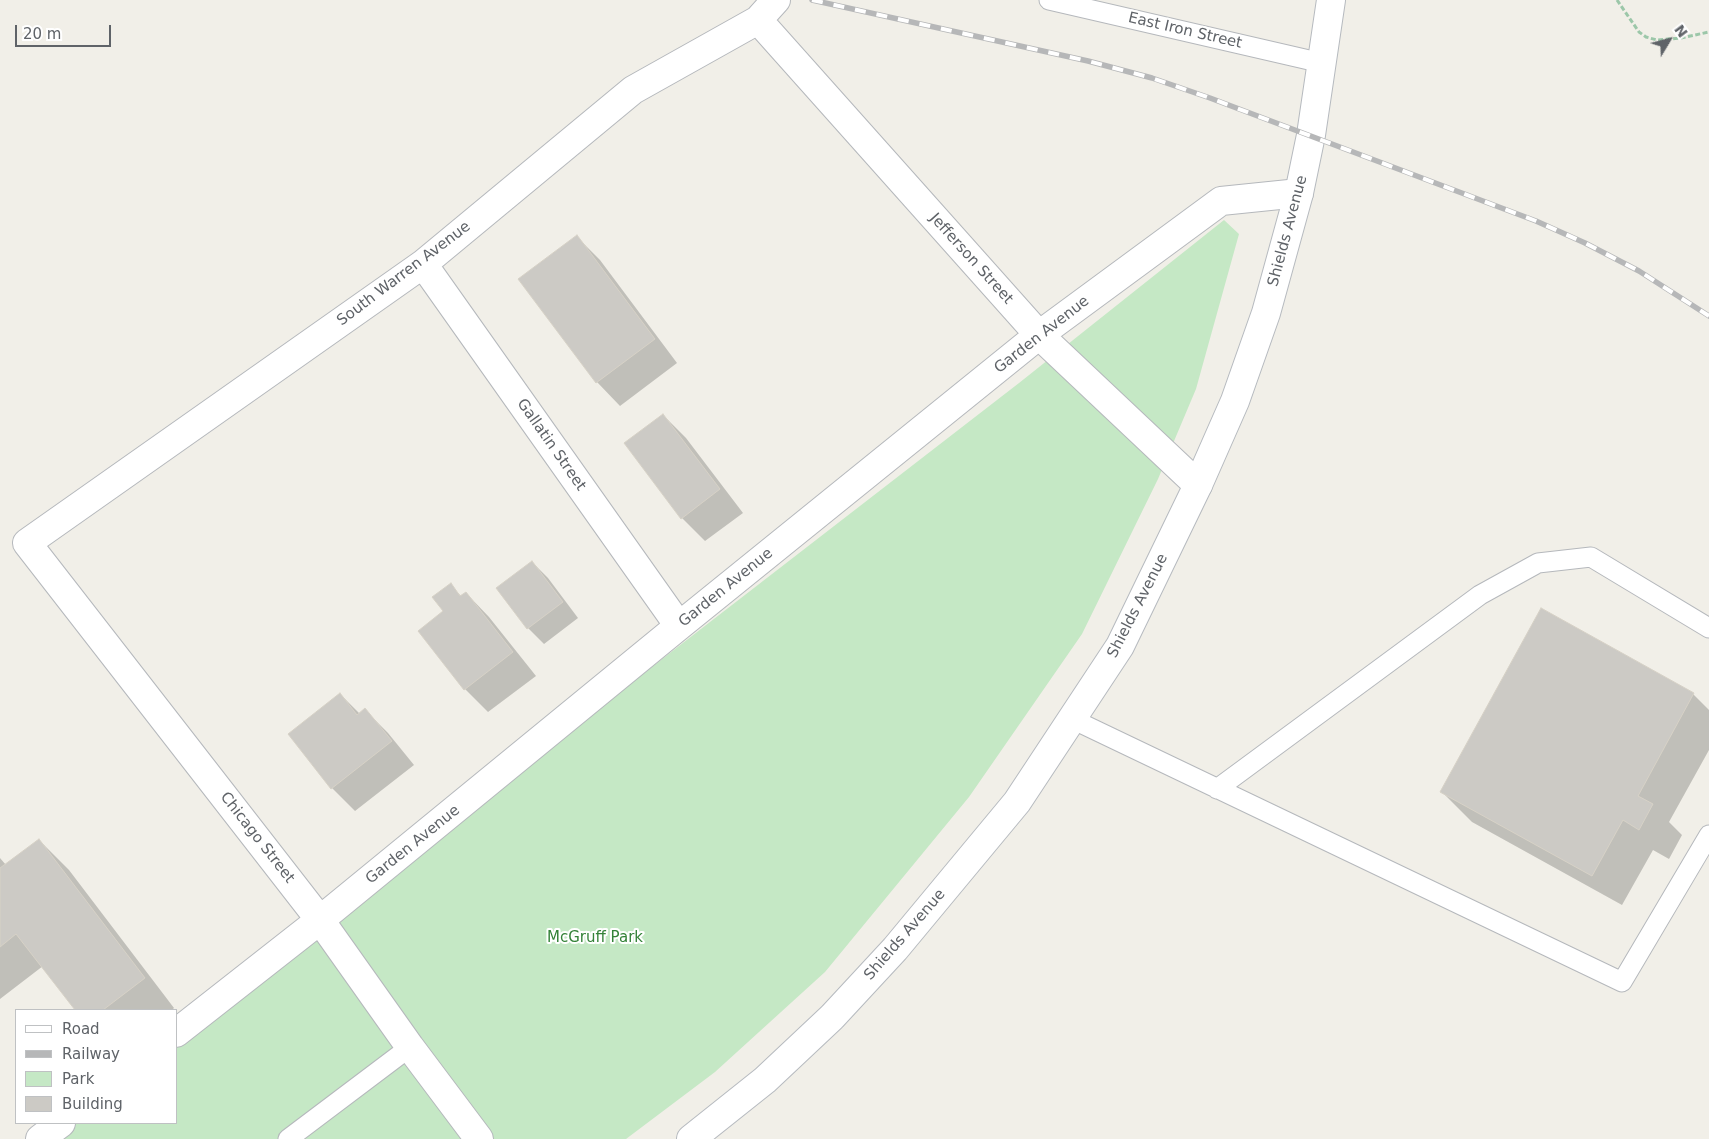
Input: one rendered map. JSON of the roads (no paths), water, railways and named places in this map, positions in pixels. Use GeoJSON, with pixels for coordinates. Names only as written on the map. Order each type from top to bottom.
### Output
{"type":"FeatureCollection","features":[{"type":"Feature","properties":{"kind":"street","name":"South Warren Avenue"},"geometry":{"type":"LineString","coordinates":[[27,543],[423,264],[634,90],[758,20],[776,0]]}},
{"type":"Feature","properties":{"kind":"street","name":"Shields Avenue"},"geometry":{"type":"LineString","coordinates":[[691,1139],[765,1080],[832,1016],[895,949],[1017,802],[1120,646],[1198,485],[1235,401],[1266,313],[1299,193],[1311,136],[1331,0]]}},
{"type":"Feature","properties":{"kind":"street","name":"Jefferson Street"},"geometry":{"type":"LineString","coordinates":[[758,20],[1039,335],[1198,485]]}},
{"type":"Feature","properties":{"kind":"street","name":"Garden Avenue"},"geometry":{"type":"LineString","coordinates":[[178,1031],[320,920],[1039,335],[1221,200],[1299,193]]}},
{"type":"Feature","properties":{"kind":"street","name":"Gallatin Street"},"geometry":{"type":"LineString","coordinates":[[423,264],[679,626]]}},
{"type":"Feature","properties":{"kind":"street","name":"Chicago Street"},"geometry":{"type":"LineString","coordinates":[[27,543],[320,920],[479,1139]]}},
{"type":"Feature","properties":{"kind":"street"},"geometry":{"type":"LineString","coordinates":[[40,1139],[60,1124]]}},
{"type":"Feature","properties":{"kind":"lane","name":"East Iron Street"},"geometry":{"type":"LineString","coordinates":[[1049,0],[1322,63]]}},
{"type":"Feature","properties":{"kind":"lane"},"geometry":{"type":"LineString","coordinates":[[1217,789],[1480,595],[1538,563],[1591,557],[1709,628]]}},
{"type":"Feature","properties":{"kind":"lane"},"geometry":{"type":"LineString","coordinates":[[1072,719],[1622,982],[1709,835]]}},
{"type":"Feature","properties":{"kind":"lane"},"geometry":{"type":"LineString","coordinates":[[288,1139],[410,1046]]}},
{"type":"Feature","properties":{"kind":"railway"},"geometry":{"type":"LineString","coordinates":[[812,0],[1088,61],[1152,78],[1210,98],[1536,221],[1585,243],[1639,271],[1709,316]]}},
{"type":"Feature","properties":{"kind":"park label","name":"McGruff Park"},"geometry":{"type":"Point","coordinates":[595,938]}}]}
